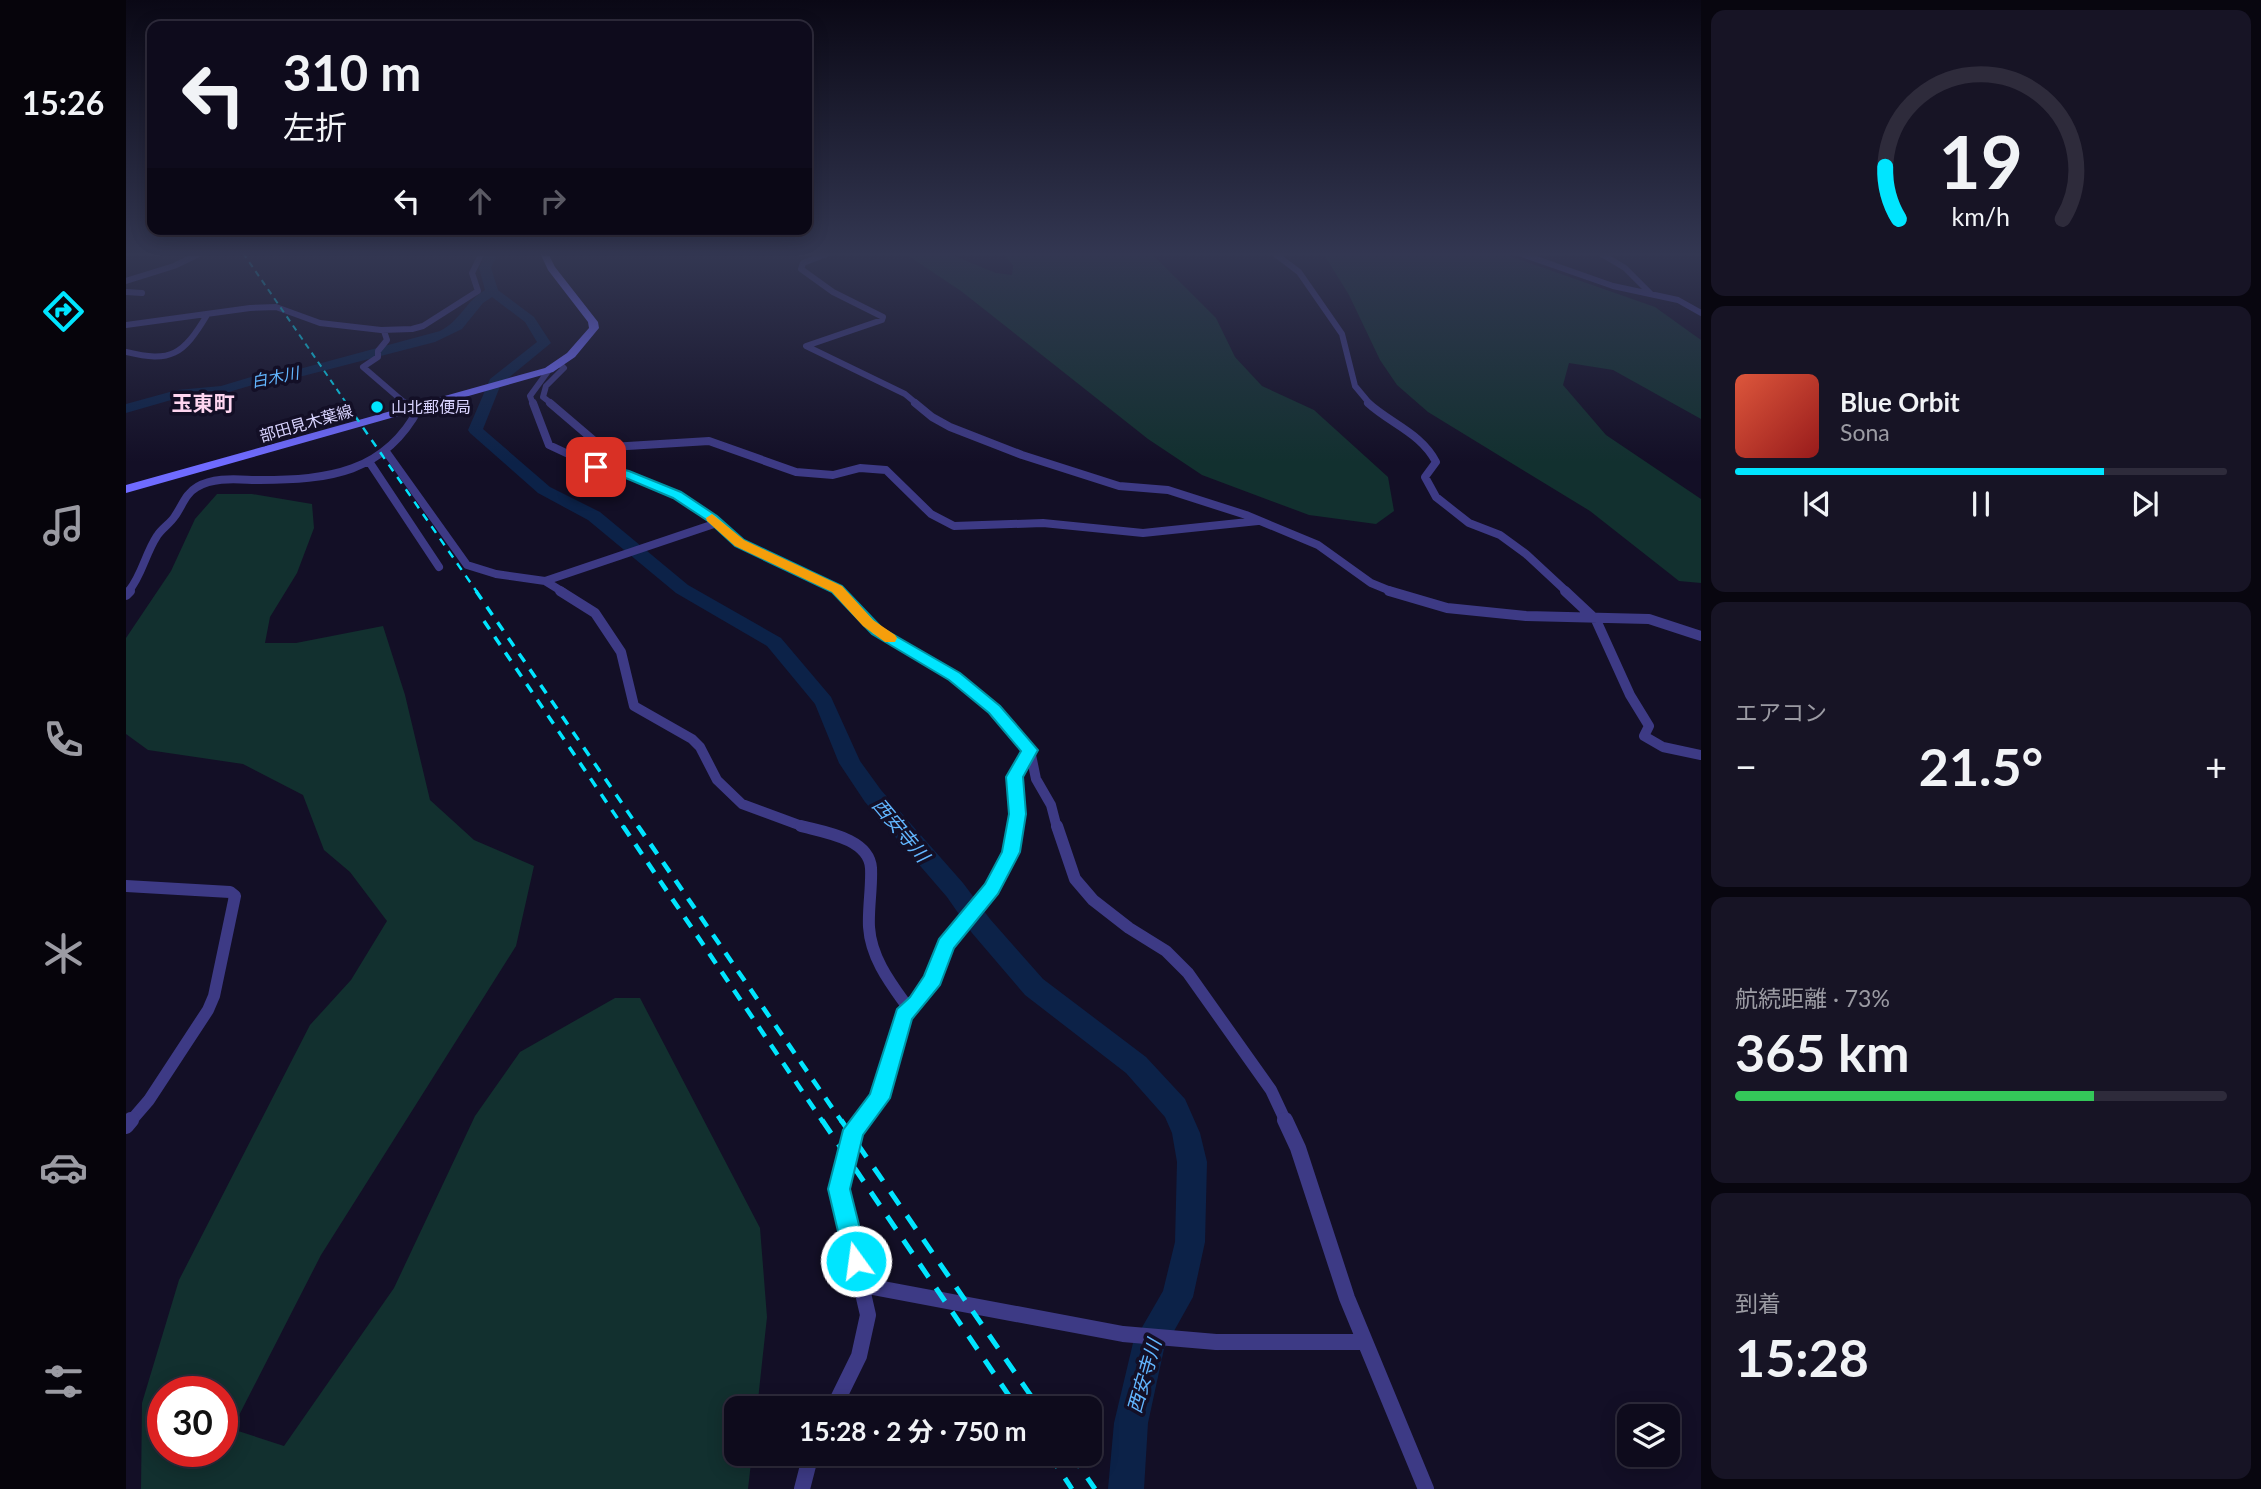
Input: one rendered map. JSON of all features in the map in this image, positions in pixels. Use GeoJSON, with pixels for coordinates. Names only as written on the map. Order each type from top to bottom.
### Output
{"type":"FeatureCollection","features":[{"type":"Feature","properties":{"kind":"main road","name":"部田見木葉線"},"geometry":{"type":"LineString","coordinates":[[126,489],[549,370],[571,355],[594,328],[593,322]]}},
{"type":"Feature","properties":{"kind":"street"},"geometry":{"type":"LineString","coordinates":[[126,325],[146,322]]}},
{"type":"Feature","properties":{"kind":"street"},"geometry":{"type":"LineString","coordinates":[[126,352],[156,358],[169,355],[192,339],[202,322]]}},
{"type":"Feature","properties":{"kind":"street"},"geometry":{"type":"LineString","coordinates":[[319,322],[384,331],[423,326],[429,322]]}},
{"type":"Feature","properties":{"kind":"street"},"geometry":{"type":"LineString","coordinates":[[876,322],[806,346],[905,394],[932,417],[950,427],[1119,486],[1168,491],[1261,521],[1318,545],[1371,583],[1425,603],[1526,616],[1596,620],[1648,619],[1701,636]]}},
{"type":"Feature","properties":{"kind":"street"},"geometry":{"type":"LineString","coordinates":[[1334,322],[1342,334],[1342,345],[1355,389],[1374,410],[1419,439],[1433,452],[1436,462],[1425,477],[1436,497],[1469,523],[1500,535],[1526,554],[1596,620],[1630,695],[1649,726],[1644,736],[1663,747],[1701,755]]}},
{"type":"Feature","properties":{"kind":"street"},"geometry":{"type":"LineString","coordinates":[[126,595],[142,573],[156,538],[173,521],[190,491],[198,485],[295,478],[340,471],[370,463],[387,453],[416,417],[415,409],[363,367],[387,340],[384,331]]}},
{"type":"Feature","properties":{"kind":"street"},"geometry":{"type":"LineString","coordinates":[[560,364],[564,368],[546,386],[543,397],[598,444],[628,447],[709,441],[722,443],[796,472],[825,475],[860,468],[886,471],[931,514],[954,526],[1043,523],[1143,533],[1261,521]]}},
{"type":"Feature","properties":{"kind":"street"},"geometry":{"type":"LineString","coordinates":[[549,370],[530,396],[549,445],[596,467],[624,473],[677,495],[717,523],[739,543],[837,589],[877,631],[955,676],[994,710],[1030,750],[1035,779],[1051,805],[1062,846],[1075,879],[1093,900],[1129,928],[1166,951],[1188,973],[1271,1090],[1298,1148],[1325,1236],[1365,1342],[1426,1489]]}},
{"type":"Feature","properties":{"kind":"street"},"geometry":{"type":"LineString","coordinates":[[387,453],[467,565],[496,574],[545,581],[600,619],[621,652],[634,706],[692,739],[700,747],[717,780],[742,804],[784,821],[849,840],[860,849],[871,864],[869,929],[876,955],[885,975],[909,1009]]}},
{"type":"Feature","properties":{"kind":"street"},"geometry":{"type":"LineString","coordinates":[[370,463],[439,567]]}},
{"type":"Feature","properties":{"kind":"street"},"geometry":{"type":"LineString","coordinates":[[545,581],[717,523]]}},
{"type":"Feature","properties":{"kind":"street"},"geometry":{"type":"LineString","coordinates":[[839,1396],[859,1356],[868,1315],[839,1189],[853,1130],[880,1098],[904,1015],[933,980],[946,944],[991,889],[1011,852],[1017,814],[1014,777],[1030,750]]}},
{"type":"Feature","properties":{"kind":"street"},"geometry":{"type":"LineString","coordinates":[[126,886],[230,892],[235,897],[214,996],[208,1010],[149,1100],[126,1126]]}},
{"type":"Feature","properties":{"kind":"street"},"geometry":{"type":"LineString","coordinates":[[862,1285],[1123,1334],[1216,1342],[1365,1342]]}},
{"type":"Feature","properties":{"kind":"street"},"geometry":{"type":"LineString","coordinates":[[802,1489],[808,1466]]}},
{"type":"Feature","properties":{"kind":"green space"},"geometry":{"type":"Polygon","coordinates":[[[1001,322],[1218,322],[1235,357],[1262,386],[1314,410],[1388,477],[1394,511],[1376,524],[1309,515],[1202,475],[1148,439],[1001,322]]]}},
{"type":"Feature","properties":{"kind":"green space"},"geometry":{"type":"Polygon","coordinates":[[[1362,322],[1677,322],[1701,340],[1701,419],[1613,370],[1569,363],[1563,385],[1606,435],[1701,499],[1701,583],[1679,581],[1590,511],[1428,412],[1397,385],[1380,360],[1362,322]]]}},
{"type":"Feature","properties":{"kind":"green space"},"geometry":{"type":"Polygon","coordinates":[[[217,494],[252,494],[312,504],[314,528],[297,573],[270,617],[265,643],[296,643],[383,626],[405,695],[430,800],[474,840],[534,866],[516,946],[321,1255],[238,1417],[238,1376],[150,1376],[179,1280],[310,1025],[351,980],[387,921],[350,872],[324,850],[303,795],[243,764],[148,750],[126,734],[126,638],[171,571],[195,519],[217,494]]]}},
{"type":"Feature","properties":{"kind":"green space"},"geometry":{"type":"Polygon","coordinates":[[[615,998],[640,998],[760,1228],[767,1317],[758,1396],[724,1396],[724,1466],[751,1466],[748,1489],[141,1489],[142,1403],[147,1386],[147,1467],[238,1467],[238,1431],[284,1446],[394,1288],[475,1116],[520,1052],[615,998]]]}},
{"type":"Feature","properties":{"kind":"waterway","name":"白木川"},"geometry":{"type":"LineString","coordinates":[[126,409],[177,394],[222,390],[264,377],[303,372],[430,339],[462,322]]}},
{"type":"Feature","properties":{"kind":"waterway","name":"西安寺川"},"geometry":{"type":"LineString","coordinates":[[532,322],[544,343],[495,382],[475,430],[544,490],[594,516],[682,589],[774,642],[824,702],[850,763],[873,796],[955,890],[981,926],[1034,987],[1136,1065],[1175,1108],[1186,1133],[1192,1162],[1190,1242],[1177,1297],[1149,1343],[1131,1423],[1126,1489]]}},
{"type":"Feature","properties":{"kind":"railway"},"geometry":{"type":"LineString","coordinates":[[291,322],[347,404]]}},
{"type":"Feature","properties":{"kind":"railway"},"geometry":{"type":"LineString","coordinates":[[346,403],[477,592]]}},
{"type":"Feature","properties":{"kind":"railway"},"geometry":{"type":"LineString","coordinates":[[476,591],[639,828]]}},
{"type":"Feature","properties":{"kind":"railway"},"geometry":{"type":"LineString","coordinates":[[484,621],[624,828]]}},
{"type":"Feature","properties":{"kind":"railway"},"geometry":{"type":"LineString","coordinates":[[623,826],[823,1122]]}},
{"type":"Feature","properties":{"kind":"railway"},"geometry":{"type":"LineString","coordinates":[[638,826],[842,1122]]}},
{"type":"Feature","properties":{"kind":"railway"},"geometry":{"type":"LineString","coordinates":[[822,1120],[1009,1396]]}},
{"type":"Feature","properties":{"kind":"railway"},"geometry":{"type":"LineString","coordinates":[[841,1120],[1031,1396]]}},
{"type":"Feature","properties":{"kind":"railway"},"geometry":{"type":"LineString","coordinates":[[1057,1466],[1072,1489]]}},
{"type":"Feature","properties":{"kind":"railway"},"geometry":{"type":"LineString","coordinates":[[1079,1466],[1095,1489]]}},
{"type":"Feature","properties":{"kind":"slow traffic"},"geometry":{"type":"LineString","coordinates":[[712,518],[739,543],[837,589],[868,623],[890,638]]}},
{"type":"Feature","properties":{"kind":"place","name":"山北郵便局"},"geometry":{"type":"Point","coordinates":[377,407]}},
{"type":"Feature","properties":{"kind":"district","name":"玉東町"},"geometry":{"type":"Point","coordinates":[203,404]}},
{"type":"Feature","properties":{"kind":"route"},"geometry":{"type":"LineString","coordinates":[[596,467],[624,473],[677,495],[713,519],[739,543],[837,589],[877,631],[955,676],[994,710],[1030,750],[1014,777],[1017,814],[1011,852],[991,889],[946,944],[933,980],[904,1015],[880,1098],[853,1130],[839,1189],[856,1261]]}}]}
